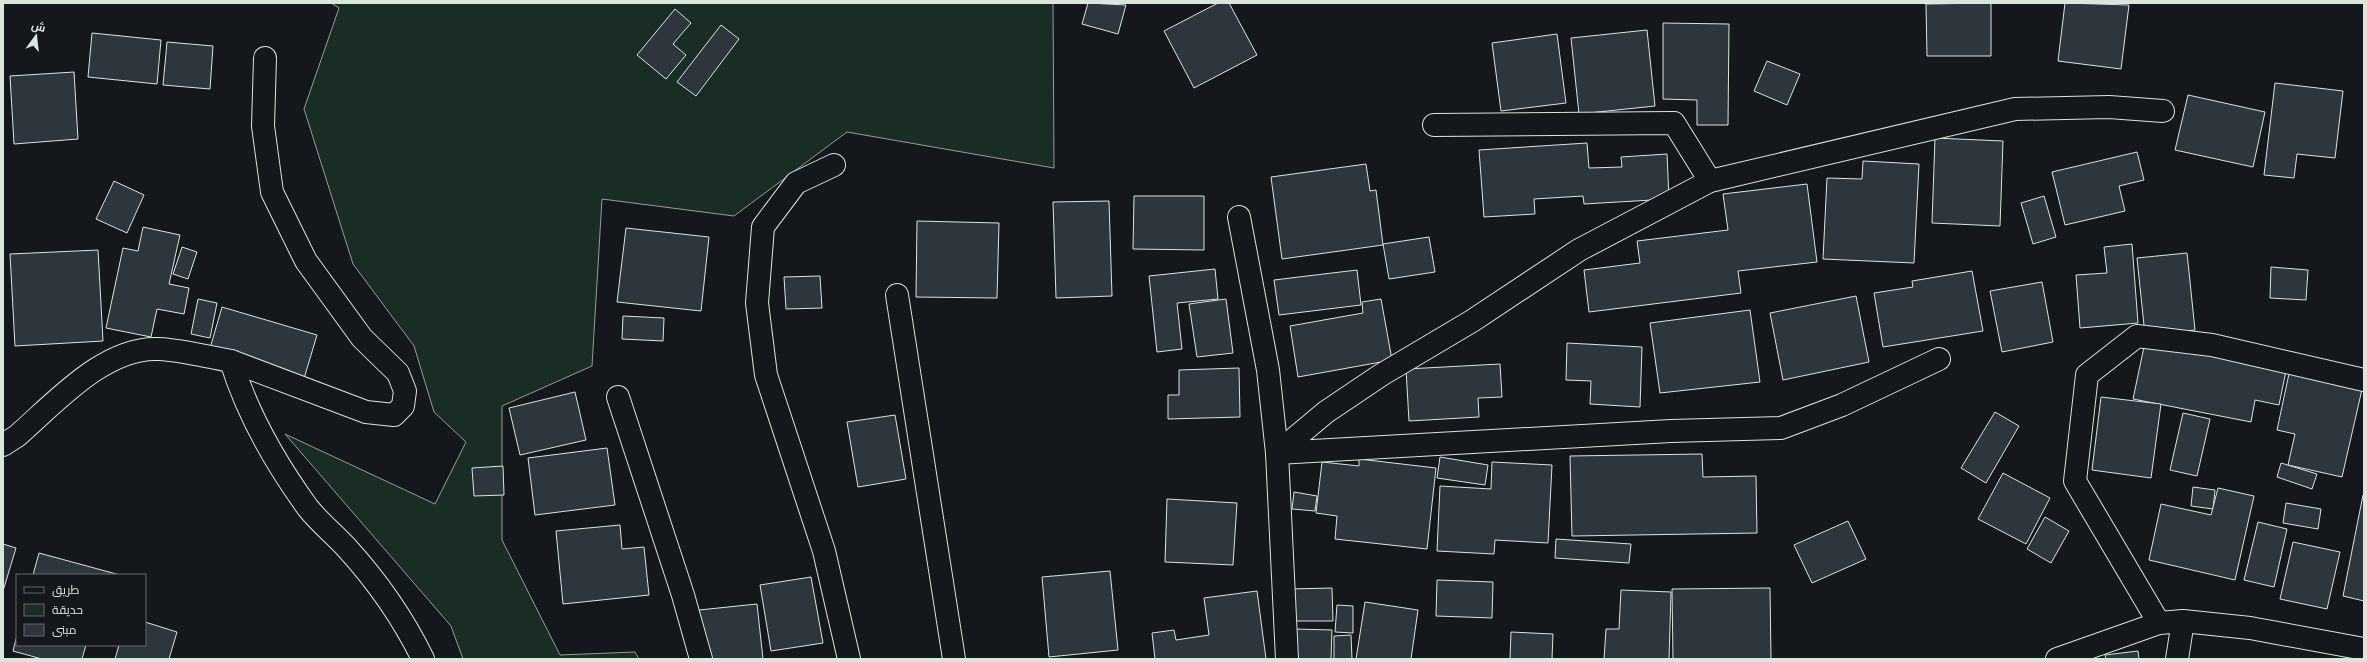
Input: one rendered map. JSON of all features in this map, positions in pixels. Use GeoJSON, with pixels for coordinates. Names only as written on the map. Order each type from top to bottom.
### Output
{"type":"FeatureCollection","features":[{"type":"Feature","properties":{"kind":"street"},"geometry":{"type":"LineString","coordinates":[[3,445],[17,436],[96,368],[131,352],[158,349],[231,361],[366,412],[394,415],[403,406],[404,391],[398,373],[362,338],[306,261],[272,192],[263,126],[265,58]]}},
{"type":"Feature","properties":{"kind":"street"},"geometry":{"type":"LineString","coordinates":[[1277,454],[1326,412],[1381,375],[1472,321],[1579,250],[1710,181],[2014,109],[2109,107],[2163,111]]}},
{"type":"Feature","properties":{"kind":"street"},"geometry":{"type":"LineString","coordinates":[[1434,125],[1674,123],[1710,181]]}},
{"type":"Feature","properties":{"kind":"street"},"geometry":{"type":"LineString","coordinates":[[834,165],[796,182],[763,227],[757,303],[766,375],[824,551],[849,659]]}},
{"type":"Feature","properties":{"kind":"street"},"geometry":{"type":"LineString","coordinates":[[1240,217],[1268,370],[1277,454],[1287,659]]}},
{"type":"Feature","properties":{"kind":"street"},"geometry":{"type":"LineString","coordinates":[[897,295],[954,659]]}},
{"type":"Feature","properties":{"kind":"street"},"geometry":{"type":"LineString","coordinates":[[2159,623],[2076,481],[2087,375],[2137,336],[2212,345],[2364,380]]}},
{"type":"Feature","properties":{"kind":"street"},"geometry":{"type":"LineString","coordinates":[[1277,454],[1663,432],[1781,428],[1842,405],[1939,360]]}},
{"type":"Feature","properties":{"kind":"street"},"geometry":{"type":"LineString","coordinates":[[231,361],[239,387],[271,449],[309,509],[347,548],[388,597],[423,659]]}},
{"type":"Feature","properties":{"kind":"street"},"geometry":{"type":"LineString","coordinates":[[618,397],[683,595],[701,659]]}},
{"type":"Feature","properties":{"kind":"street"},"geometry":{"type":"LineString","coordinates":[[2177,659],[2183,621]]}},
{"type":"Feature","properties":{"kind":"street"},"geometry":{"type":"LineString","coordinates":[[2058,659],[2159,623],[2183,621],[2250,628],[2364,649]]}},
{"type":"Feature","properties":{"kind":"green space"},"geometry":{"type":"Polygon","coordinates":[[[331,3],[1053,3],[1054,168],[847,132],[734,216],[602,199],[592,366],[502,406],[502,540],[560,655],[635,652],[639,659],[463,659],[451,626],[285,434],[435,504],[466,442],[434,412],[414,346],[353,264],[304,109],[339,8],[331,3]]]}},
{"type":"Feature","properties":{"kind":"building"},"geometry":{"type":"Polygon","coordinates":[[[1088,3],[1126,5],[1118,34],[1082,24],[1088,3]]]}},
{"type":"Feature","properties":{"kind":"building"},"geometry":{"type":"Polygon","coordinates":[[[1218,3],[1229,3],[1257,55],[1194,88],[1164,31],[1218,3]]]}},
{"type":"Feature","properties":{"kind":"building"},"geometry":{"type":"Polygon","coordinates":[[[1991,3],[1991,56],[1927,56],[1926,4],[1991,3]]]}},
{"type":"Feature","properties":{"kind":"building"},"geometry":{"type":"Polygon","coordinates":[[[2065,3],[2129,5],[2121,69],[2058,61],[2065,3]]]}},
{"type":"Feature","properties":{"kind":"building"},"geometry":{"type":"Polygon","coordinates":[[[675,9],[691,23],[673,44],[686,55],[666,79],[637,55],[675,9]]]}},
{"type":"Feature","properties":{"kind":"building"},"geometry":{"type":"Polygon","coordinates":[[[1663,23],[1729,24],[1728,125],[1697,125],[1697,100],[1663,99],[1663,23]]]}},
{"type":"Feature","properties":{"kind":"building"},"geometry":{"type":"Polygon","coordinates":[[[721,25],[739,39],[696,96],[677,82],[721,25]]]}},
{"type":"Feature","properties":{"kind":"building"},"geometry":{"type":"Polygon","coordinates":[[[1647,30],[1655,106],[1579,114],[1571,38],[1647,30]]]}},
{"type":"Feature","properties":{"kind":"building"},"geometry":{"type":"Polygon","coordinates":[[[92,33],[161,40],[157,84],[88,77],[92,33]]]}},
{"type":"Feature","properties":{"kind":"building"},"geometry":{"type":"Polygon","coordinates":[[[1557,34],[1566,103],[1501,111],[1492,43],[1557,34]]]}},
{"type":"Feature","properties":{"kind":"building"},"geometry":{"type":"Polygon","coordinates":[[[167,42],[213,46],[210,89],[163,85],[167,42]]]}},
{"type":"Feature","properties":{"kind":"building"},"geometry":{"type":"Polygon","coordinates":[[[1767,61],[1800,74],[1787,105],[1754,91],[1767,61]]]}},
{"type":"Feature","properties":{"kind":"building"},"geometry":{"type":"Polygon","coordinates":[[[74,72],[78,139],[14,144],[10,76],[74,72]]]}},
{"type":"Feature","properties":{"kind":"building"},"geometry":{"type":"Polygon","coordinates":[[[2275,83],[2343,91],[2335,158],[2297,154],[2294,178],[2264,175],[2275,83]]]}},
{"type":"Feature","properties":{"kind":"building"},"geometry":{"type":"Polygon","coordinates":[[[2188,95],[2265,112],[2253,167],[2175,150],[2188,95]]]}},
{"type":"Feature","properties":{"kind":"building"},"geometry":{"type":"Polygon","coordinates":[[[1935,138],[2003,141],[2000,226],[1932,223],[1935,138]]]}},
{"type":"Feature","properties":{"kind":"building"},"geometry":{"type":"Polygon","coordinates":[[[1587,143],[1589,168],[1622,167],[1621,157],[1667,154],[1669,199],[1584,204],[1583,196],[1534,199],[1535,214],[1484,217],[1479,150],[1587,143]]]}},
{"type":"Feature","properties":{"kind":"building"},"geometry":{"type":"Polygon","coordinates":[[[2137,152],[2144,180],[2119,186],[2125,211],[2065,225],[2052,172],[2137,152]]]}},
{"type":"Feature","properties":{"kind":"building"},"geometry":{"type":"Polygon","coordinates":[[[1863,161],[1919,164],[1914,263],[1823,259],[1827,178],[1862,179],[1863,161]]]}},
{"type":"Feature","properties":{"kind":"building"},"geometry":{"type":"Polygon","coordinates":[[[1366,164],[1370,191],[1376,190],[1383,245],[1282,259],[1271,177],[1366,164]]]}},
{"type":"Feature","properties":{"kind":"building"},"geometry":{"type":"Polygon","coordinates":[[[114,181],[144,195],[127,233],[96,219],[114,181]]]}},
{"type":"Feature","properties":{"kind":"building"},"geometry":{"type":"Polygon","coordinates":[[[1807,184],[1817,262],[1738,271],[1741,293],[1589,312],[1584,270],[1640,263],[1637,241],[1728,230],[1723,194],[1807,184]]]}},
{"type":"Feature","properties":{"kind":"building"},"geometry":{"type":"Polygon","coordinates":[[[1134,196],[1204,196],[1204,250],[1133,249],[1134,196]]]}},
{"type":"Feature","properties":{"kind":"building"},"geometry":{"type":"Polygon","coordinates":[[[2044,196],[2056,237],[2033,244],[2021,203],[2044,196]]]}},
{"type":"Feature","properties":{"kind":"building"},"geometry":{"type":"Polygon","coordinates":[[[1109,201],[1112,296],[1056,298],[1053,202],[1109,201]]]}},
{"type":"Feature","properties":{"kind":"building"},"geometry":{"type":"Polygon","coordinates":[[[917,221],[999,223],[997,298],[916,297],[917,221]]]}},
{"type":"Feature","properties":{"kind":"building"},"geometry":{"type":"Polygon","coordinates":[[[143,227],[180,235],[169,284],[189,288],[184,314],[157,309],[151,337],[106,328],[123,248],[138,251],[143,227]]]}},
{"type":"Feature","properties":{"kind":"building"},"geometry":{"type":"Polygon","coordinates":[[[626,228],[709,237],[701,311],[617,302],[626,228]]]}},
{"type":"Feature","properties":{"kind":"building"},"geometry":{"type":"Polygon","coordinates":[[[1429,237],[1435,272],[1389,279],[1383,244],[1429,237]]]}},
{"type":"Feature","properties":{"kind":"building"},"geometry":{"type":"Polygon","coordinates":[[[2132,244],[2138,323],[2080,328],[2076,275],[2107,273],[2104,247],[2132,244]]]}},
{"type":"Feature","properties":{"kind":"building"},"geometry":{"type":"Polygon","coordinates":[[[182,247],[197,252],[188,279],[173,274],[182,247]]]}},
{"type":"Feature","properties":{"kind":"building"},"geometry":{"type":"Polygon","coordinates":[[[98,250],[103,341],[15,346],[10,254],[98,250]]]}},
{"type":"Feature","properties":{"kind":"building"},"geometry":{"type":"Polygon","coordinates":[[[2187,253],[2195,330],[2145,335],[2137,258],[2187,253]]]}},
{"type":"Feature","properties":{"kind":"building"},"geometry":{"type":"Polygon","coordinates":[[[2271,267],[2308,270],[2306,300],[2270,298],[2271,267]]]}},
{"type":"Feature","properties":{"kind":"building"},"geometry":{"type":"Polygon","coordinates":[[[1215,269],[1218,299],[1177,303],[1182,349],[1157,352],[1149,276],[1215,269]]]}},
{"type":"Feature","properties":{"kind":"building"},"geometry":{"type":"Polygon","coordinates":[[[1357,270],[1361,305],[1279,315],[1274,280],[1357,270]]]}},
{"type":"Feature","properties":{"kind":"building"},"geometry":{"type":"Polygon","coordinates":[[[1972,271],[1983,331],[1883,347],[1874,293],[1913,287],[1912,281],[1972,271]]]}},
{"type":"Feature","properties":{"kind":"building"},"geometry":{"type":"Polygon","coordinates":[[[820,276],[822,308],[786,309],[784,277],[820,276]]]}},
{"type":"Feature","properties":{"kind":"building"},"geometry":{"type":"Polygon","coordinates":[[[2042,282],[2053,342],[2002,352],[1990,291],[2042,282]]]}},
{"type":"Feature","properties":{"kind":"building"},"geometry":{"type":"Polygon","coordinates":[[[1856,296],[1869,362],[1783,380],[1770,313],[1856,296]]]}},
{"type":"Feature","properties":{"kind":"building"},"geometry":{"type":"Polygon","coordinates":[[[198,299],[217,303],[210,338],[191,334],[198,299]]]}},
{"type":"Feature","properties":{"kind":"building"},"geometry":{"type":"Polygon","coordinates":[[[1226,299],[1233,353],[1197,357],[1189,304],[1226,299]]]}},
{"type":"Feature","properties":{"kind":"building"},"geometry":{"type":"Polygon","coordinates":[[[1381,299],[1392,360],[1298,377],[1290,326],[1363,313],[1362,302],[1381,299]]]}},
{"type":"Feature","properties":{"kind":"building"},"geometry":{"type":"Polygon","coordinates":[[[222,307],[317,335],[303,382],[208,355],[222,307]]]}},
{"type":"Feature","properties":{"kind":"building"},"geometry":{"type":"Polygon","coordinates":[[[1750,310],[1760,382],[1660,393],[1650,323],[1750,310]]]}},
{"type":"Feature","properties":{"kind":"building"},"geometry":{"type":"Polygon","coordinates":[[[623,316],[664,318],[663,341],[622,339],[623,316]]]}},
{"type":"Feature","properties":{"kind":"building"},"geometry":{"type":"Polygon","coordinates":[[[2145,342],[2286,371],[2279,405],[2255,400],[2251,422],[2133,399],[2145,342]]]}},
{"type":"Feature","properties":{"kind":"building"},"geometry":{"type":"Polygon","coordinates":[[[1567,343],[1642,347],[1640,407],[1590,404],[1591,381],[1566,380],[1567,343]]]}},
{"type":"Feature","properties":{"kind":"building"},"geometry":{"type":"Polygon","coordinates":[[[1500,364],[1502,397],[1478,398],[1479,417],[1409,421],[1406,369],[1500,364]]]}},
{"type":"Feature","properties":{"kind":"building"},"geometry":{"type":"Polygon","coordinates":[[[1239,368],[1240,417],[1168,419],[1168,395],[1179,395],[1179,370],[1239,368]]]}},
{"type":"Feature","properties":{"kind":"building"},"geometry":{"type":"Polygon","coordinates":[[[2290,369],[2363,385],[2342,477],[2288,465],[2295,434],[2277,430],[2290,369]]]}},
{"type":"Feature","properties":{"kind":"building"},"geometry":{"type":"Polygon","coordinates":[[[575,392],[586,440],[520,455],[509,408],[575,392]]]}},
{"type":"Feature","properties":{"kind":"building"},"geometry":{"type":"Polygon","coordinates":[[[2101,397],[2161,404],[2151,478],[2092,470],[2101,397]]]}},
{"type":"Feature","properties":{"kind":"building"},"geometry":{"type":"Polygon","coordinates":[[[1995,412],[2019,426],[1986,483],[1961,468],[1995,412]]]}},
{"type":"Feature","properties":{"kind":"building"},"geometry":{"type":"Polygon","coordinates":[[[2183,413],[2210,419],[2197,476],[2170,470],[2183,413]]]}},
{"type":"Feature","properties":{"kind":"building"},"geometry":{"type":"Polygon","coordinates":[[[895,415],[906,479],[858,487],[847,422],[895,415]]]}},
{"type":"Feature","properties":{"kind":"building"},"geometry":{"type":"Polygon","coordinates":[[[607,448],[615,505],[535,515],[528,458],[607,448]]]}},
{"type":"Feature","properties":{"kind":"building"},"geometry":{"type":"Polygon","coordinates":[[[1702,454],[1703,477],[1756,476],[1757,533],[1572,536],[1570,456],[1702,454]]]}},
{"type":"Feature","properties":{"kind":"building"},"geometry":{"type":"Polygon","coordinates":[[[1440,457],[1488,465],[1485,485],[1437,478],[1440,457]]]}},
{"type":"Feature","properties":{"kind":"building"},"geometry":{"type":"Polygon","coordinates":[[[1359,459],[1436,468],[1427,549],[1335,539],[1337,516],[1316,513],[1322,462],[1359,466],[1359,459]]]}},
{"type":"Feature","properties":{"kind":"building"},"geometry":{"type":"Polygon","coordinates":[[[1492,462],[1552,465],[1548,543],[1495,540],[1494,554],[1437,551],[1440,486],[1491,489],[1492,462]]]}},
{"type":"Feature","properties":{"kind":"building"},"geometry":{"type":"Polygon","coordinates":[[[2281,463],[2317,474],[2312,489],[2277,477],[2281,463]]]}},
{"type":"Feature","properties":{"kind":"building"},"geometry":{"type":"Polygon","coordinates":[[[503,466],[504,495],[474,496],[472,468],[503,466]]]}},
{"type":"Feature","properties":{"kind":"building"},"geometry":{"type":"Polygon","coordinates":[[[2003,473],[2050,498],[2026,544],[1978,519],[2003,473]]]}},
{"type":"Feature","properties":{"kind":"building"},"geometry":{"type":"Polygon","coordinates":[[[2193,487],[2215,490],[2213,509],[2191,506],[2193,487]]]}},
{"type":"Feature","properties":{"kind":"building"},"geometry":{"type":"Polygon","coordinates":[[[2218,488],[2254,496],[2235,580],[2149,560],[2161,504],[2211,515],[2218,488]]]}},
{"type":"Feature","properties":{"kind":"building"},"geometry":{"type":"Polygon","coordinates":[[[1294,492],[1317,496],[1315,511],[1292,509],[1294,492]]]}},
{"type":"Feature","properties":{"kind":"building"},"geometry":{"type":"Polygon","coordinates":[[[2364,495],[2364,601],[2343,596],[2364,495]]]}},
{"type":"Feature","properties":{"kind":"building"},"geometry":{"type":"Polygon","coordinates":[[[1167,499],[1237,503],[1233,565],[1165,562],[1167,499]]]}},
{"type":"Feature","properties":{"kind":"building"},"geometry":{"type":"Polygon","coordinates":[[[2286,503],[2321,509],[2318,529],[2283,523],[2286,503]]]}},
{"type":"Feature","properties":{"kind":"building"},"geometry":{"type":"Polygon","coordinates":[[[2045,517],[2069,531],[2051,563],[2027,549],[2045,517]]]}},
{"type":"Feature","properties":{"kind":"building"},"geometry":{"type":"Polygon","coordinates":[[[1848,521],[1866,559],[1812,583],[1794,545],[1848,521]]]}},
{"type":"Feature","properties":{"kind":"building"},"geometry":{"type":"Polygon","coordinates":[[[2258,522],[2287,529],[2274,587],[2244,580],[2258,522]]]}},
{"type":"Feature","properties":{"kind":"building"},"geometry":{"type":"Polygon","coordinates":[[[620,525],[622,549],[644,547],[649,595],[563,604],[556,531],[620,525]]]}},
{"type":"Feature","properties":{"kind":"building"},"geometry":{"type":"Polygon","coordinates":[[[1556,539],[1631,544],[1629,563],[1555,558],[1556,539]]]}},
{"type":"Feature","properties":{"kind":"building"},"geometry":{"type":"Polygon","coordinates":[[[2293,542],[2340,552],[2327,609],[2280,599],[2293,542]]]}},
{"type":"Feature","properties":{"kind":"building"},"geometry":{"type":"Polygon","coordinates":[[[3,544],[16,548],[3,591],[3,544]]]}},
{"type":"Feature","properties":{"kind":"building"},"geometry":{"type":"Polygon","coordinates":[[[39,553],[116,574],[33,574],[39,553]]]}},
{"type":"Feature","properties":{"kind":"building"},"geometry":{"type":"Polygon","coordinates":[[[1110,571],[1118,650],[1049,657],[1042,577],[1110,571]]]}},
{"type":"Feature","properties":{"kind":"building"},"geometry":{"type":"Polygon","coordinates":[[[811,577],[823,643],[771,651],[760,585],[811,577]]]}},
{"type":"Feature","properties":{"kind":"building"},"geometry":{"type":"Polygon","coordinates":[[[1437,580],[1493,582],[1492,618],[1436,616],[1437,580]]]}},
{"type":"Feature","properties":{"kind":"building"},"geometry":{"type":"Polygon","coordinates":[[[1332,588],[1333,621],[1289,621],[1289,589],[1332,588]]]}},
{"type":"Feature","properties":{"kind":"building"},"geometry":{"type":"Polygon","coordinates":[[[1770,588],[1771,659],[1673,659],[1672,589],[1770,588]]]}},
{"type":"Feature","properties":{"kind":"building"},"geometry":{"type":"Polygon","coordinates":[[[1621,590],[1671,592],[1669,659],[1604,659],[1606,629],[1619,629],[1621,590]]]}},
{"type":"Feature","properties":{"kind":"building"},"geometry":{"type":"Polygon","coordinates":[[[1257,591],[1266,659],[1155,659],[1152,633],[1174,630],[1176,640],[1209,635],[1204,598],[1257,591]]]}},
{"type":"Feature","properties":{"kind":"building"},"geometry":{"type":"Polygon","coordinates":[[[1365,602],[1418,610],[1411,659],[1356,659],[1365,602]]]}},
{"type":"Feature","properties":{"kind":"building"},"geometry":{"type":"Polygon","coordinates":[[[757,604],[763,659],[704,659],[699,610],[757,604]]]}},
{"type":"Feature","properties":{"kind":"building"},"geometry":{"type":"Polygon","coordinates":[[[1337,605],[1353,606],[1353,633],[1335,632],[1337,605]]]}},
{"type":"Feature","properties":{"kind":"building"},"geometry":{"type":"Polygon","coordinates":[[[146,622],[177,632],[169,659],[115,659],[119,646],[146,646],[146,622]]]}},
{"type":"Feature","properties":{"kind":"building"},"geometry":{"type":"Polygon","coordinates":[[[1295,629],[1332,630],[1331,659],[1294,659],[1295,629]]]}},
{"type":"Feature","properties":{"kind":"building"},"geometry":{"type":"Polygon","coordinates":[[[1511,632],[1553,634],[1552,659],[1510,659],[1511,632]]]}},
{"type":"Feature","properties":{"kind":"building"},"geometry":{"type":"Polygon","coordinates":[[[1351,635],[1352,659],[1334,659],[1334,636],[1351,635]]]}},
{"type":"Feature","properties":{"kind":"building"},"geometry":{"type":"Polygon","coordinates":[[[16,639],[16,646],[86,646],[82,659],[42,659],[13,651],[16,639]]]}},
{"type":"Feature","properties":{"kind":"building"},"geometry":{"type":"Polygon","coordinates":[[[2138,651],[2139,659],[2106,659],[2105,655],[2138,651]]]}}]}
